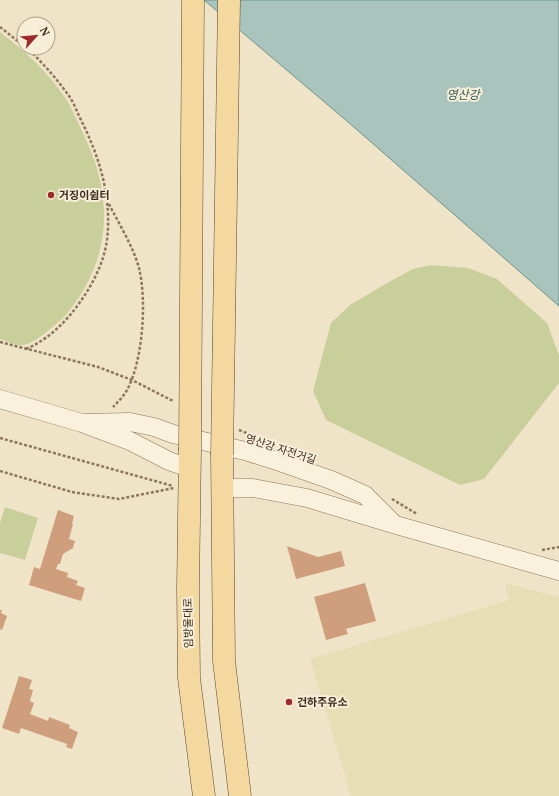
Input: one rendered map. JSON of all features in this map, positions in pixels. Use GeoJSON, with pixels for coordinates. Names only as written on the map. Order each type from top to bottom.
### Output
{"type":"FeatureCollection","features":[{"type":"Feature","properties":{"kind":"main road","name":"임방울대로"},"geometry":{"type":"LineString","coordinates":[[193,0],[188,589],[189,678],[204,796]]}},
{"type":"Feature","properties":{"kind":"main road"},"geometry":{"type":"LineString","coordinates":[[229,0],[222,455],[224,661],[240,796]]}},
{"type":"Feature","properties":{"kind":"street"},"geometry":{"type":"LineString","coordinates":[[0,399],[82,423],[130,441],[170,461],[190,459]]}},
{"type":"Feature","properties":{"kind":"street"},"geometry":{"type":"LineString","coordinates":[[82,423],[130,422],[245,451],[277,461],[331,480],[365,495],[396,525]]}},
{"type":"Feature","properties":{"kind":"street"},"geometry":{"type":"LineString","coordinates":[[222,488],[254,488],[307,498],[559,571]]}},
{"type":"Feature","properties":{"kind":"path"},"geometry":{"type":"LineString","coordinates":[[0,27],[16,40]]}},
{"type":"Feature","properties":{"kind":"path"},"geometry":{"type":"LineString","coordinates":[[34,56],[47,68],[70,97],[95,150],[108,202],[136,258],[141,279],[142,328],[139,354],[132,380],[126,391]]}},
{"type":"Feature","properties":{"kind":"path"},"geometry":{"type":"LineString","coordinates":[[26,349],[39,343],[64,323],[82,300],[92,283],[107,242],[108,202]]}},
{"type":"Feature","properties":{"kind":"path"},"geometry":{"type":"LineString","coordinates":[[0,342],[98,367],[132,380],[175,402]]}},
{"type":"Feature","properties":{"kind":"path"},"geometry":{"type":"LineString","coordinates":[[0,438],[177,487],[119,499],[72,492],[0,471]]}},
{"type":"Feature","properties":{"kind":"shaded area"},"geometry":{"type":"Polygon","coordinates":[[[505,583],[559,597],[559,796],[351,796],[310,659],[509,600],[505,583]]]}},
{"type":"Feature","properties":{"kind":"green space","name":"거징이쉼터"},"geometry":{"type":"Polygon","coordinates":[[[0,32],[16,45],[16,56],[29,56],[52,80],[68,102],[92,153],[99,177],[103,201],[104,225],[100,248],[93,271],[81,294],[65,316],[39,338],[27,344],[14,344],[0,339],[0,32]]]}},
{"type":"Feature","properties":{"kind":"green space"},"geometry":{"type":"Polygon","coordinates":[[[431,265],[468,268],[497,279],[547,323],[559,355],[559,383],[484,479],[460,485],[326,420],[313,391],[331,323],[350,305],[387,283],[413,269],[431,265]]]}},
{"type":"Feature","properties":{"kind":"green space"},"geometry":{"type":"Polygon","coordinates":[[[5,507],[38,518],[25,560],[0,553],[0,523],[5,507]]]}},
{"type":"Feature","properties":{"kind":"water","name":"영산강"},"geometry":{"type":"Polygon","coordinates":[[[204,0],[559,0],[559,306],[348,122],[204,0]]]}},
{"type":"Feature","properties":{"kind":"building"},"geometry":{"type":"Polygon","coordinates":[[[58,510],[74,516],[69,539],[75,541],[73,548],[63,554],[60,564],[58,564],[56,569],[68,573],[67,577],[78,581],[76,585],[85,588],[81,601],[29,585],[34,567],[40,569],[58,510]]]}},
{"type":"Feature","properties":{"kind":"building"},"geometry":{"type":"Polygon","coordinates":[[[287,546],[318,557],[341,551],[345,566],[296,579],[287,546]]]}},
{"type":"Feature","properties":{"kind":"building"},"geometry":{"type":"Polygon","coordinates":[[[365,583],[376,621],[346,629],[348,634],[326,640],[314,597],[365,583]]]}},
{"type":"Feature","properties":{"kind":"building"},"geometry":{"type":"Polygon","coordinates":[[[0,610],[2,610],[1,613],[7,616],[2,630],[0,629],[0,610]]]}},
{"type":"Feature","properties":{"kind":"building"},"geometry":{"type":"Polygon","coordinates":[[[19,676],[32,680],[29,689],[33,690],[30,701],[34,703],[30,714],[48,721],[49,717],[70,725],[69,728],[78,732],[72,749],[66,747],[67,744],[21,728],[19,734],[2,728],[19,676]]]}},
{"type":"Feature","properties":{"kind":"place","name":"거징이쉼터"},"geometry":{"type":"Point","coordinates":[51,195]}},
{"type":"Feature","properties":{"kind":"place","name":"건하주유소"},"geometry":{"type":"Point","coordinates":[289,702]}}]}
